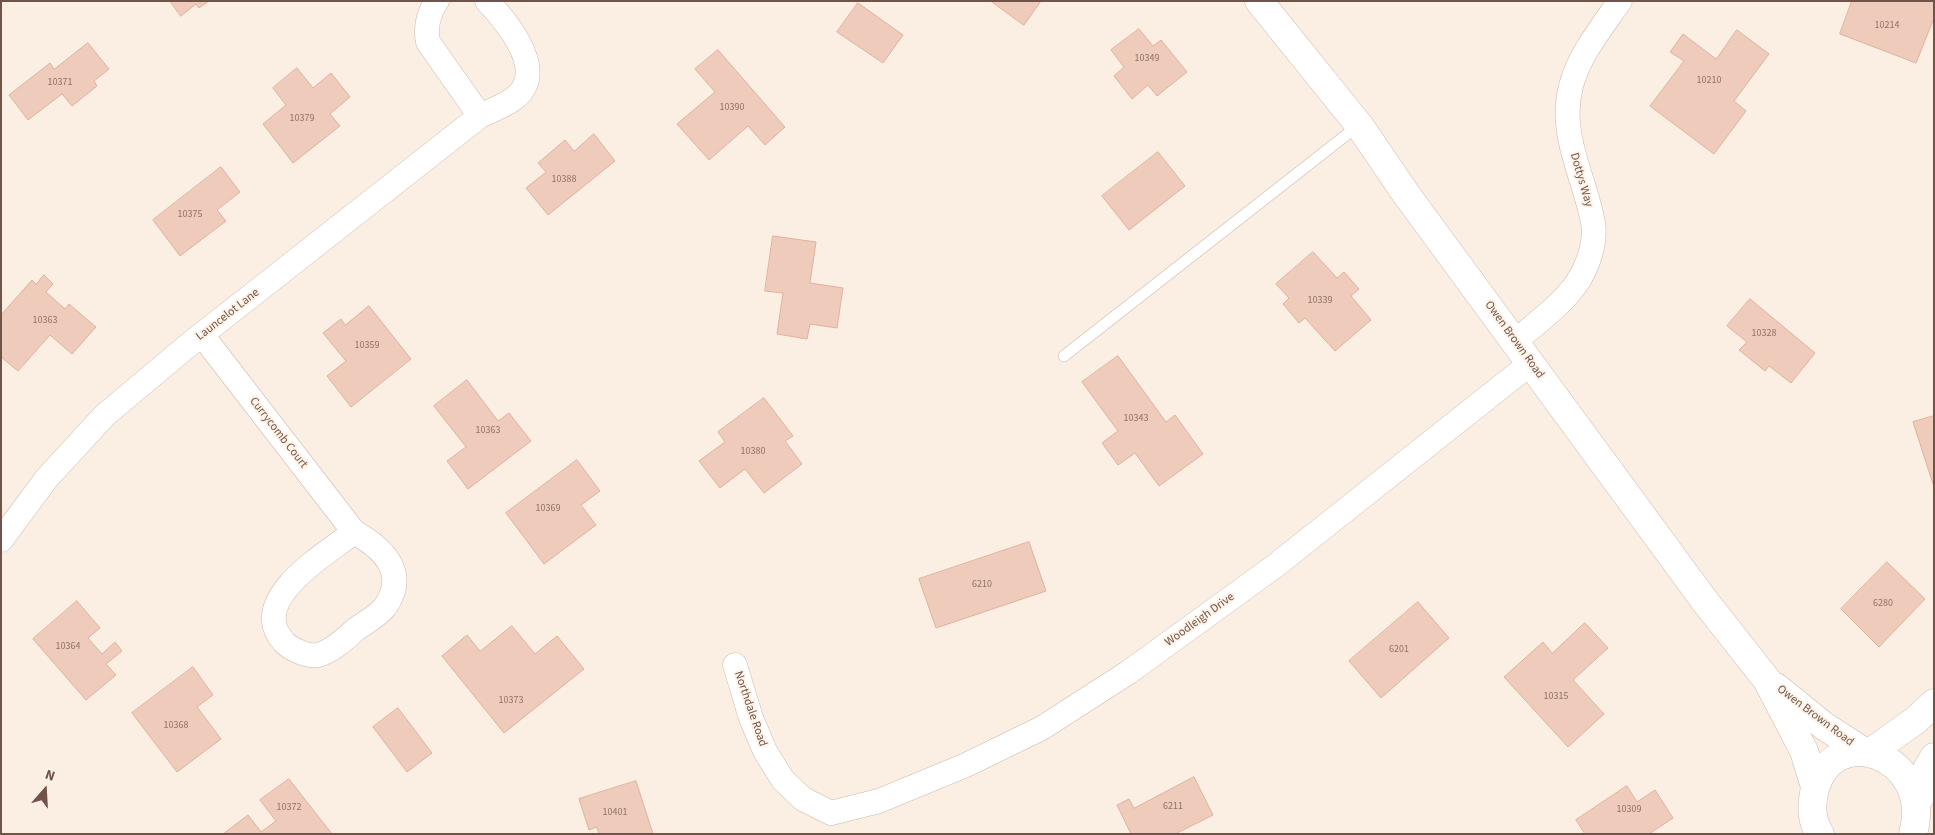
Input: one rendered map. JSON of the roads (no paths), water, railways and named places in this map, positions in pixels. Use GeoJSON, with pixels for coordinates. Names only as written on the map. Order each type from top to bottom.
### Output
{"type":"FeatureCollection","features":[{"type":"Feature","properties":{"kind":"street"},"geometry":{"type":"LineString","coordinates":[[438,1],[428,18],[426,32],[428,42],[480,116]]}},
{"type":"Feature","properties":{"kind":"street","name":"Launcelot Lane"},"geometry":{"type":"LineString","coordinates":[[1,540],[47,478],[105,415],[202,334],[480,116],[509,101],[522,91],[529,75],[528,61],[521,47],[487,1]]}},
{"type":"Feature","properties":{"kind":"street","name":"Owen Brown Road"},"geometry":{"type":"LineString","coordinates":[[1258,1],[1359,125],[1406,194],[1704,600],[1767,680],[1804,751],[1814,795],[1813,817],[1820,834]]}},
{"type":"Feature","properties":{"kind":"street","name":"Dottys Way"},"geometry":{"type":"LineString","coordinates":[[1515,341],[1569,293],[1579,280],[1593,244],[1593,225],[1572,152],[1568,113],[1571,87],[1581,62],[1620,1]]}},
{"type":"Feature","properties":{"kind":"street","name":"Currycomb Court"},"geometry":{"type":"LineString","coordinates":[[202,334],[354,532],[382,550],[390,562],[394,579],[392,594],[384,608],[328,652],[315,656],[300,652],[284,642],[277,630],[273,616],[276,602],[285,587],[354,532]]}},
{"type":"Feature","properties":{"kind":"street","name":"Woodleigh Drive"},"geometry":{"type":"LineString","coordinates":[[831,813],[879,801],[966,765],[1042,728],[1129,672],[1275,566],[1531,363]]}},
{"type":"Feature","properties":{"kind":"street","name":"Northdale Road"},"geometry":{"type":"LineString","coordinates":[[735,665],[751,718],[761,743],[782,780],[803,799],[831,813]]}},
{"type":"Feature","properties":{"kind":"street","name":"Owen Brown Road"},"geometry":{"type":"LineString","coordinates":[[1767,680],[1824,726],[1868,752],[1885,755],[1898,761],[1909,771],[1920,797]]}},
{"type":"Feature","properties":{"kind":"street"},"geometry":{"type":"LineString","coordinates":[[1797,834],[1821,776],[1840,759],[1868,752],[1916,720],[1934,703]]}},
{"type":"Feature","properties":{"kind":"street"},"geometry":{"type":"LineString","coordinates":[[1914,834],[1921,810],[1920,797],[1927,769],[1934,756]]}},
{"type":"Feature","properties":{"kind":"lane"},"geometry":{"type":"LineString","coordinates":[[1064,356],[1359,125]]}}]}
